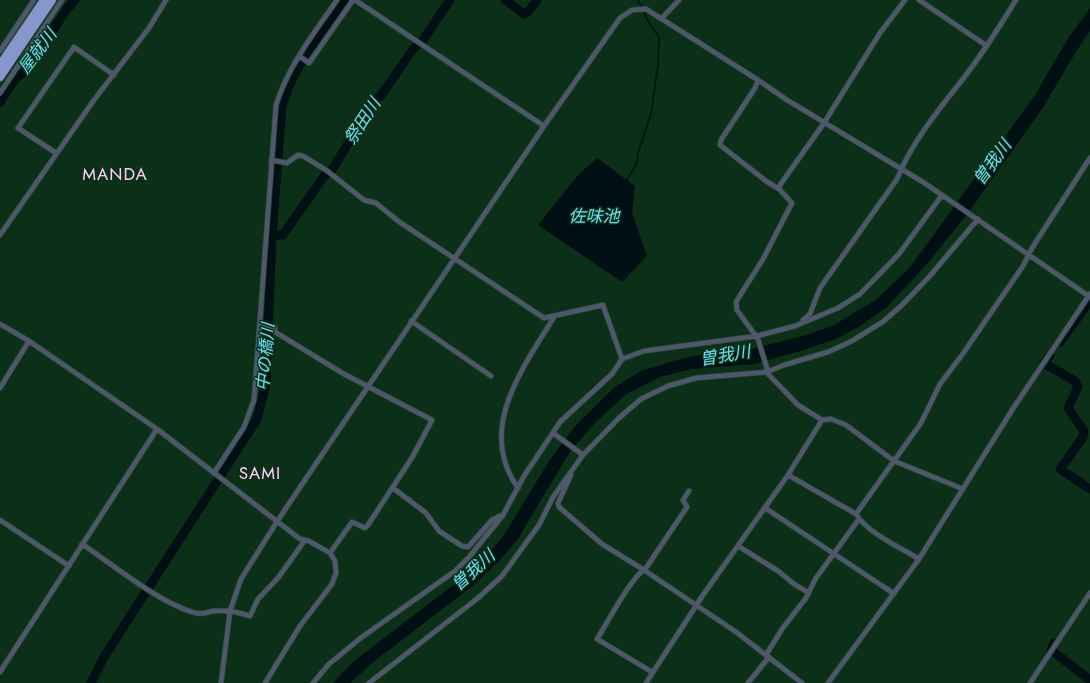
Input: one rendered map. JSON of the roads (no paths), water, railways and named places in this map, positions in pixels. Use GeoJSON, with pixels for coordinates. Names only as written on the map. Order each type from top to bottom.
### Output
{"type":"FeatureCollection","features":[{"type":"Feature","properties":{"kind":"highway"},"geometry":{"type":"LineString","coordinates":[[0,65],[44,0]]}},
{"type":"Feature","properties":{"kind":"highway"},"geometry":{"type":"LineString","coordinates":[[0,77],[52,0]]}},
{"type":"Feature","properties":{"kind":"street"},"geometry":{"type":"LineString","coordinates":[[0,51],[34,0]]}},
{"type":"Feature","properties":{"kind":"street"},"geometry":{"type":"LineString","coordinates":[[0,93],[62,0]]}},
{"type":"Feature","properties":{"kind":"street"},"geometry":{"type":"LineString","coordinates":[[0,235],[56,152],[150,28],[166,0]]}},
{"type":"Feature","properties":{"kind":"street"},"geometry":{"type":"LineString","coordinates":[[214,473],[234,444],[250,415],[254,400],[276,105],[285,81],[337,0]]}},
{"type":"Feature","properties":{"kind":"street"},"geometry":{"type":"LineString","coordinates":[[299,57],[309,63],[354,0],[544,126]]}},
{"type":"Feature","properties":{"kind":"street"},"geometry":{"type":"LineString","coordinates":[[662,18],[679,0]]}},
{"type":"Feature","properties":{"kind":"street"},"geometry":{"type":"LineString","coordinates":[[779,189],[780,185],[824,123],[880,33],[905,0]]}},
{"type":"Feature","properties":{"kind":"street"},"geometry":{"type":"LineString","coordinates":[[919,0],[987,46]]}},
{"type":"Feature","properties":{"kind":"street"},"geometry":{"type":"LineString","coordinates":[[795,326],[810,314],[820,288],[897,179],[901,168],[941,105],[959,84],[987,46],[1016,0]]}},
{"type":"Feature","properties":{"kind":"street"},"geometry":{"type":"LineString","coordinates":[[221,683],[230,611],[241,580],[278,520],[411,321],[544,126],[620,18],[632,10],[639,8],[646,9],[662,18],[787,100],[901,168],[1090,295],[1045,359],[919,559],[828,683]]}},
{"type":"Feature","properties":{"kind":"street"},"geometry":{"type":"LineString","coordinates":[[56,152],[18,128],[74,47],[114,75]]}},
{"type":"Feature","properties":{"kind":"street"},"geometry":{"type":"LineString","coordinates":[[758,80],[755,88],[721,140],[720,145],[766,181],[779,189],[792,203],[763,259],[736,302],[737,310],[758,337],[766,369],[774,383],[798,405],[822,420],[831,419],[846,425],[894,461],[963,489]]}},
{"type":"Feature","properties":{"kind":"street"},"geometry":{"type":"LineString","coordinates":[[271,160],[287,163],[298,155],[303,156],[326,170],[364,200],[376,203],[544,318],[604,305],[622,359]]}},
{"type":"Feature","properties":{"kind":"street"},"geometry":{"type":"LineString","coordinates":[[856,514],[921,423],[940,384],[962,355],[1030,255],[1032,248],[1090,158]]}},
{"type":"Feature","properties":{"kind":"street"},"geometry":{"type":"LineString","coordinates":[[313,683],[330,664],[356,642],[455,571],[469,557],[502,514],[524,476],[554,434],[560,422],[612,374],[622,359],[651,349],[758,337],[795,326],[838,308],[860,294],[899,254],[942,195]]}},
{"type":"Feature","properties":{"kind":"street"},"geometry":{"type":"LineString","coordinates":[[800,683],[767,656],[644,570],[602,544],[559,507],[558,503],[581,453],[634,404],[659,389],[696,378],[766,369],[784,365],[828,352],[852,341],[884,321],[929,277],[978,219]]}},
{"type":"Feature","properties":{"kind":"street"},"geometry":{"type":"LineString","coordinates":[[518,488],[508,474],[502,448],[502,423],[514,386],[554,317]]}},
{"type":"Feature","properties":{"kind":"street"},"geometry":{"type":"LineString","coordinates":[[411,321],[491,376]]}},
{"type":"Feature","properties":{"kind":"street"},"geometry":{"type":"LineString","coordinates":[[0,324],[29,341],[157,429],[278,520],[300,539],[309,541],[330,553],[336,566],[332,584],[300,626],[265,683]]}},
{"type":"Feature","properties":{"kind":"street"},"geometry":{"type":"LineString","coordinates":[[260,326],[274,326],[275,332],[368,386],[432,420],[413,456],[366,528],[352,522],[330,553]]}},
{"type":"Feature","properties":{"kind":"street"},"geometry":{"type":"LineString","coordinates":[[0,388],[29,341]]}},
{"type":"Feature","properties":{"kind":"street"},"geometry":{"type":"LineString","coordinates":[[646,683],[695,606],[788,475],[822,420]]}},
{"type":"Feature","properties":{"kind":"street"},"geometry":{"type":"LineString","coordinates":[[0,672],[157,429]]}},
{"type":"Feature","properties":{"kind":"street"},"geometry":{"type":"LineString","coordinates":[[554,434],[581,453]]}},
{"type":"Feature","properties":{"kind":"street"},"geometry":{"type":"LineString","coordinates":[[369,683],[478,598],[502,576],[539,525],[553,497],[576,465]]}},
{"type":"Feature","properties":{"kind":"street"},"geometry":{"type":"LineString","coordinates":[[788,475],[856,514],[859,519],[877,534],[919,559]]}},
{"type":"Feature","properties":{"kind":"street"},"geometry":{"type":"LineString","coordinates":[[393,488],[426,513],[439,531],[462,546],[468,547],[492,520],[502,514]]}},
{"type":"Feature","properties":{"kind":"street"},"geometry":{"type":"LineString","coordinates":[[652,672],[597,639],[624,594],[641,571],[644,570],[687,507],[683,500],[689,491]]}},
{"type":"Feature","properties":{"kind":"street"},"geometry":{"type":"LineString","coordinates":[[765,508],[893,593]]}},
{"type":"Feature","properties":{"kind":"street"},"geometry":{"type":"LineString","coordinates":[[748,683],[809,593],[816,578],[859,519]]}},
{"type":"Feature","properties":{"kind":"street"},"geometry":{"type":"LineString","coordinates":[[0,520],[69,566]]}},
{"type":"Feature","properties":{"kind":"street"},"geometry":{"type":"LineString","coordinates":[[82,544],[155,593],[191,612],[202,614],[230,611],[250,616],[258,599],[278,578],[305,540]]}},
{"type":"Feature","properties":{"kind":"street"},"geometry":{"type":"LineString","coordinates":[[738,546],[778,570],[809,593]]}},
{"type":"Feature","properties":{"kind":"street"},"geometry":{"type":"LineString","coordinates":[[1030,683],[1090,593]]}},
{"type":"Feature","properties":{"kind":"water","name":"曽我川"},"geometry":{"type":"Polygon","coordinates":[[[1090,8],[1090,31],[1042,109],[971,209],[927,264],[886,308],[860,326],[838,338],[804,350],[754,364],[692,369],[660,377],[625,395],[595,423],[571,450],[517,540],[500,560],[475,584],[372,663],[350,683],[333,683],[354,661],[468,574],[486,557],[504,535],[551,458],[577,424],[615,387],[643,370],[689,357],[710,353],[752,349],[806,335],[834,325],[877,299],[911,266],[1035,95],[1069,37],[1090,8]]]}},
{"type":"Feature","properties":{"kind":"water","name":"佐味池"},"geometry":{"type":"Polygon","coordinates":[[[597,158],[635,186],[632,213],[647,256],[622,282],[538,225],[579,174],[597,158]]]}},
{"type":"Feature","properties":{"kind":"waterway","name":"屋就川"},"geometry":{"type":"LineString","coordinates":[[0,102],[15,79],[28,69],[39,44],[51,33],[66,10],[75,0]]}},
{"type":"Feature","properties":{"kind":"waterway","name":"中の橋川"},"geometry":{"type":"LineString","coordinates":[[91,683],[104,657],[257,419],[266,383],[272,235],[282,106],[300,64],[344,0]]}},
{"type":"Feature","properties":{"kind":"waterway","name":"祭田川"},"geometry":{"type":"LineString","coordinates":[[272,235],[283,235],[324,176],[332,170],[372,104],[382,94],[414,48],[423,40],[450,0]]}},
{"type":"Feature","properties":{"kind":"waterway","name":"祭田川"},"geometry":{"type":"LineString","coordinates":[[505,0],[524,14],[528,12],[537,0]]}},
{"type":"Feature","properties":{"kind":"waterway"},"geometry":{"type":"LineString","coordinates":[[627,180],[637,163],[638,153],[651,114],[658,65],[659,37],[648,21],[638,0]]}},
{"type":"Feature","properties":{"kind":"waterway"},"geometry":{"type":"LineString","coordinates":[[1060,342],[1090,301]]}},
{"type":"Feature","properties":{"kind":"waterway"},"geometry":{"type":"LineString","coordinates":[[1050,355],[1044,363],[1075,381],[1078,387],[1068,408],[1084,431],[1083,437],[1060,469],[1090,489]]}},
{"type":"Feature","properties":{"kind":"waterway"},"geometry":{"type":"LineString","coordinates":[[1054,643],[1051,650],[1090,680]]}},
{"type":"Feature","properties":{"kind":"district","name":"MANDA"},"geometry":{"type":"Point","coordinates":[115,174]}},
{"type":"Feature","properties":{"kind":"district","name":"SAMI"},"geometry":{"type":"Point","coordinates":[260,473]}}]}
